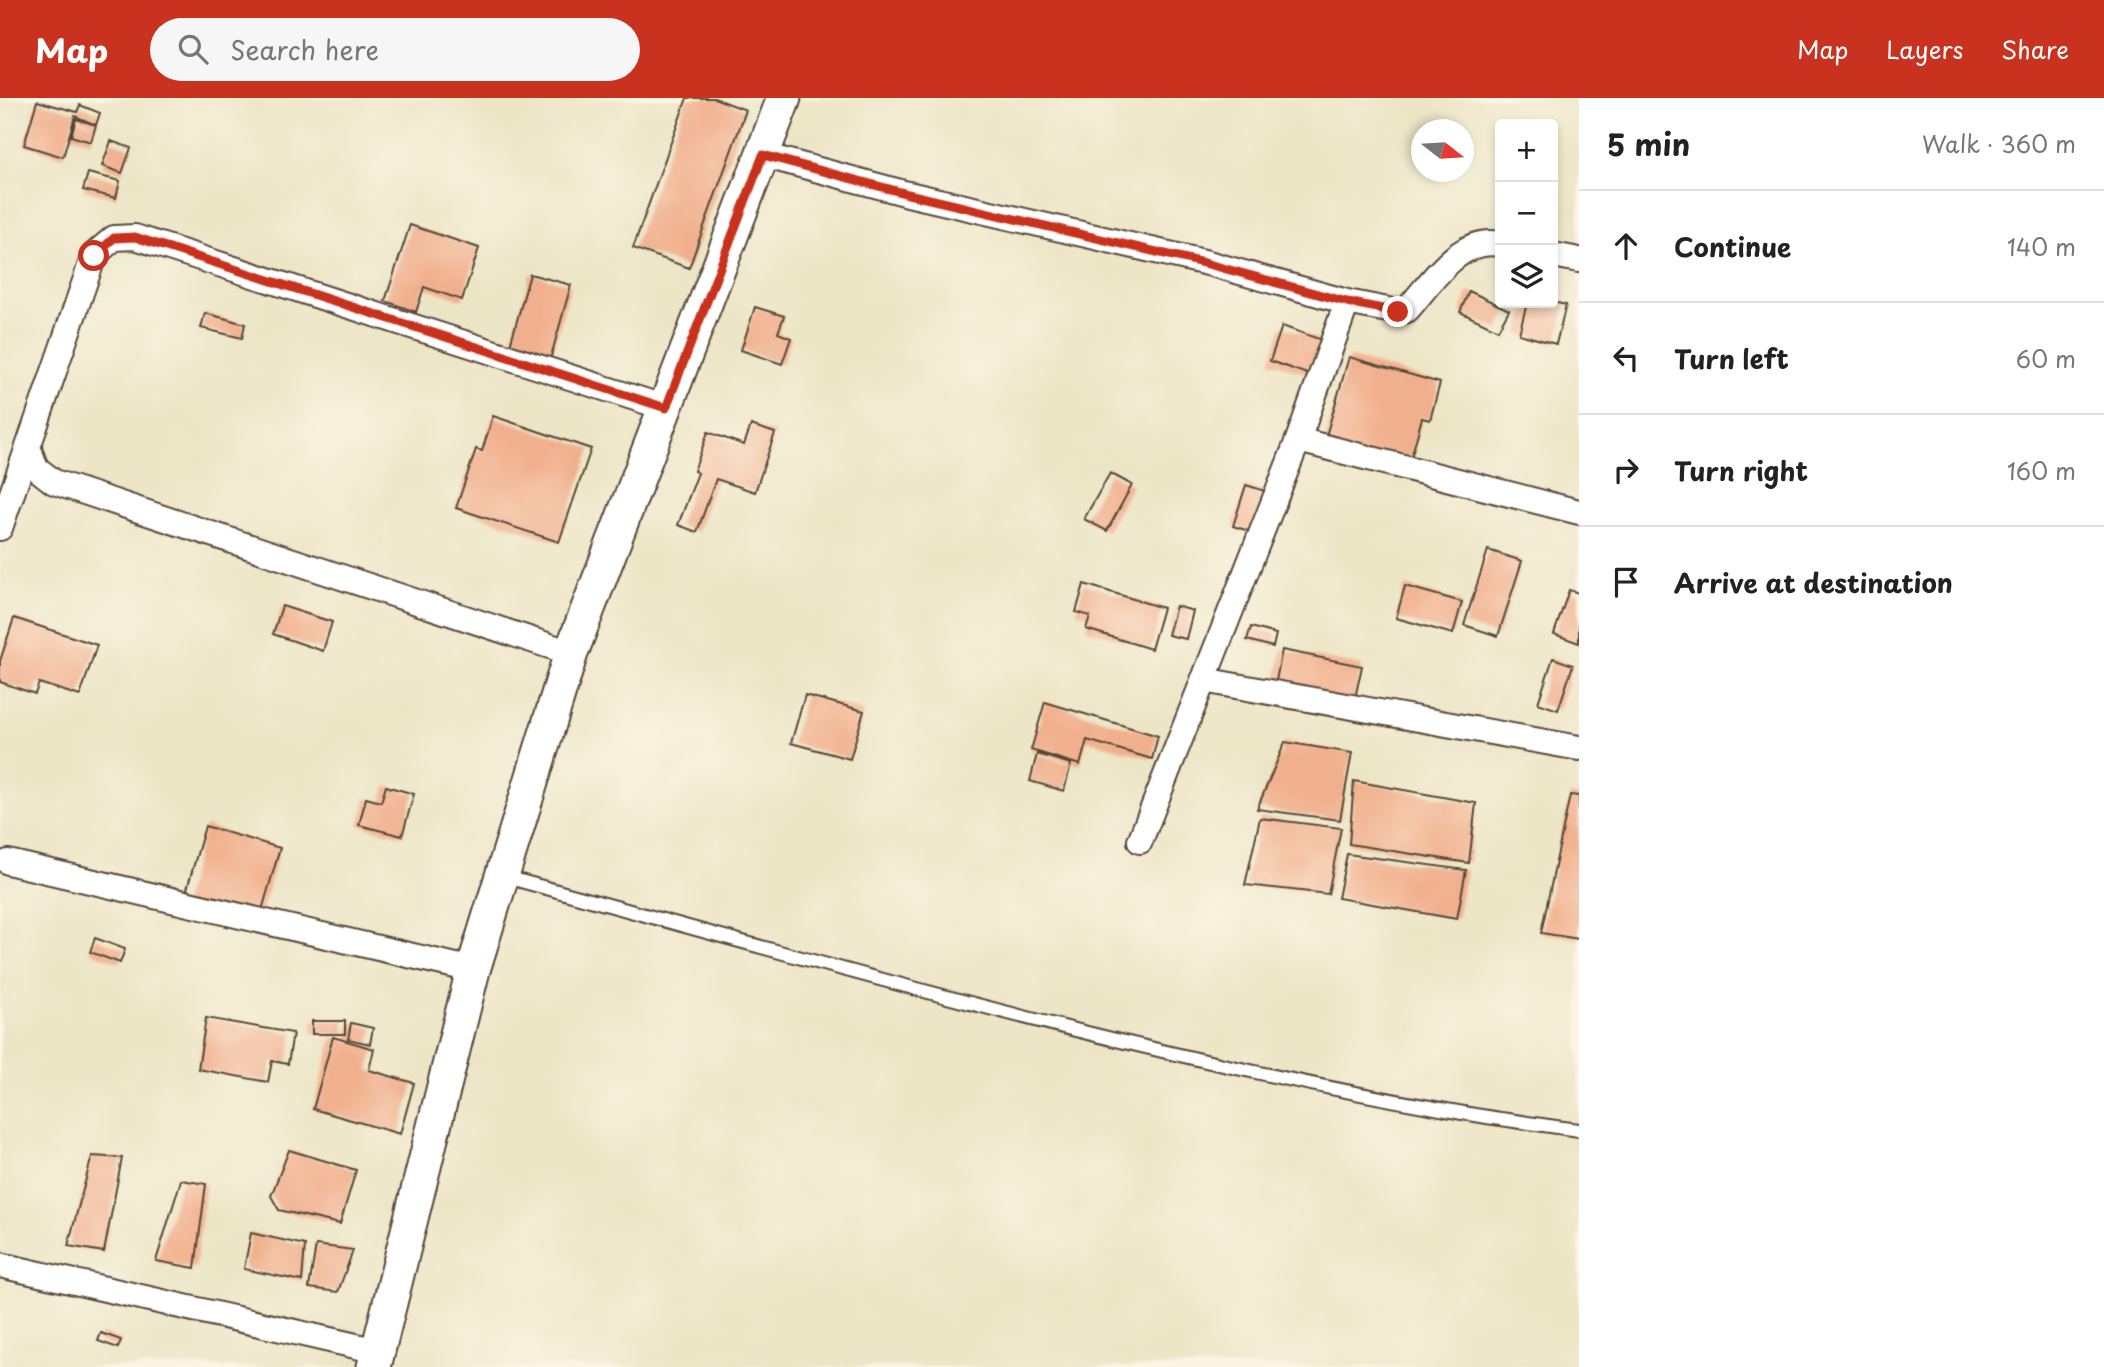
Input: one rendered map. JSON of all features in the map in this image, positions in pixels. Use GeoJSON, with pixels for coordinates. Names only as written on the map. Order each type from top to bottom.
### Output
{"type":"FeatureCollection","features":[{"type":"Feature","properties":{"kind":"street"},"geometry":{"type":"LineString","coordinates":[[0,1265],[376,1359],[473,970],[570,653],[784,98]]}},
{"type":"Feature","properties":{"kind":"street"},"geometry":{"type":"LineString","coordinates":[[763,155],[908,194],[1208,264],[1347,302],[1398,312],[1407,310],[1466,248],[1488,242],[1495,243]]}},
{"type":"Feature","properties":{"kind":"street"},"geometry":{"type":"LineString","coordinates":[[0,528],[94,256],[114,238],[135,237],[666,408]]}},
{"type":"Feature","properties":{"kind":"street"},"geometry":{"type":"LineString","coordinates":[[1558,256],[1579,260]]}},
{"type":"Feature","properties":{"kind":"street"},"geometry":{"type":"LineString","coordinates":[[1140,841],[1298,440],[1347,302]]}},
{"type":"Feature","properties":{"kind":"street"},"geometry":{"type":"LineString","coordinates":[[1298,440],[1579,512]]}},
{"type":"Feature","properties":{"kind":"street"},"geometry":{"type":"LineString","coordinates":[[28,447],[36,468],[54,482],[570,653]]}},
{"type":"Feature","properties":{"kind":"street"},"geometry":{"type":"LineString","coordinates":[[1203,680],[1579,748]]}},
{"type":"Feature","properties":{"kind":"street"},"geometry":{"type":"LineString","coordinates":[[8,862],[473,970]]}},
{"type":"Feature","properties":{"kind":"lane"},"geometry":{"type":"LineString","coordinates":[[502,876],[966,1002],[1168,1052],[1440,1109],[1579,1130]]}},
{"type":"Feature","properties":{"kind":"building"},"geometry":{"type":"Polygon","coordinates":[[[687,98],[714,98],[746,110],[689,268],[633,248],[687,98]]]}},
{"type":"Feature","properties":{"kind":"building"},"geometry":{"type":"Polygon","coordinates":[[[37,101],[77,112],[80,105],[100,113],[96,125],[75,116],[63,157],[24,145],[37,101]]]}},
{"type":"Feature","properties":{"kind":"building"},"geometry":{"type":"Polygon","coordinates":[[[76,119],[96,125],[91,142],[71,136],[76,119]]]}},
{"type":"Feature","properties":{"kind":"building"},"geometry":{"type":"Polygon","coordinates":[[[111,141],[131,148],[122,173],[102,166],[111,141]]]}},
{"type":"Feature","properties":{"kind":"building"},"geometry":{"type":"Polygon","coordinates":[[[88,173],[120,181],[116,198],[83,190],[88,173]]]}},
{"type":"Feature","properties":{"kind":"building"},"geometry":{"type":"Polygon","coordinates":[[[410,225],[479,248],[462,300],[424,287],[416,312],[385,301],[410,225]]]}},
{"type":"Feature","properties":{"kind":"building"},"geometry":{"type":"Polygon","coordinates":[[[530,274],[571,285],[550,360],[509,349],[530,274]]]}},
{"type":"Feature","properties":{"kind":"building"},"geometry":{"type":"Polygon","coordinates":[[[1469,291],[1495,303],[1495,308],[1509,310],[1498,330],[1460,312],[1469,291]]]}},
{"type":"Feature","properties":{"kind":"building"},"geometry":{"type":"Polygon","coordinates":[[[1558,303],[1566,305],[1556,344],[1519,334],[1526,308],[1558,308],[1558,303]]]}},
{"type":"Feature","properties":{"kind":"building"},"geometry":{"type":"Polygon","coordinates":[[[755,307],[784,316],[778,333],[791,338],[782,364],[741,350],[755,307]]]}},
{"type":"Feature","properties":{"kind":"building"},"geometry":{"type":"Polygon","coordinates":[[[205,313],[245,324],[242,338],[201,328],[205,313]]]}},
{"type":"Feature","properties":{"kind":"building"},"geometry":{"type":"Polygon","coordinates":[[[1282,326],[1322,340],[1310,375],[1270,361],[1282,326]]]}},
{"type":"Feature","properties":{"kind":"building"},"geometry":{"type":"Polygon","coordinates":[[[1349,357],[1440,383],[1430,420],[1422,418],[1411,458],[1321,453],[1349,357]]]}},
{"type":"Feature","properties":{"kind":"building"},"geometry":{"type":"Polygon","coordinates":[[[493,416],[591,449],[559,542],[456,508],[476,449],[482,451],[493,416]]]}},
{"type":"Feature","properties":{"kind":"building"},"geometry":{"type":"Polygon","coordinates":[[[751,425],[775,433],[755,492],[716,479],[697,532],[678,525],[698,473],[694,471],[708,432],[744,445],[751,425]]]}},
{"type":"Feature","properties":{"kind":"building"},"geometry":{"type":"Polygon","coordinates":[[[1110,473],[1132,485],[1107,531],[1084,519],[1110,473]]]}},
{"type":"Feature","properties":{"kind":"building"},"geometry":{"type":"Polygon","coordinates":[[[1246,485],[1265,491],[1252,532],[1233,526],[1246,485]]]}},
{"type":"Feature","properties":{"kind":"building"},"geometry":{"type":"Polygon","coordinates":[[[1488,550],[1522,561],[1498,636],[1464,625],[1488,550]]]}},
{"type":"Feature","properties":{"kind":"building"},"geometry":{"type":"Polygon","coordinates":[[[1084,584],[1163,608],[1151,649],[1086,629],[1090,616],[1076,612],[1084,584]]]}},
{"type":"Feature","properties":{"kind":"building"},"geometry":{"type":"Polygon","coordinates":[[[1405,586],[1462,602],[1453,634],[1396,618],[1405,586]]]}},
{"type":"Feature","properties":{"kind":"building"},"geometry":{"type":"Polygon","coordinates":[[[1569,590],[1579,593],[1579,643],[1554,634],[1569,590]]]}},
{"type":"Feature","properties":{"kind":"building"},"geometry":{"type":"Polygon","coordinates":[[[282,606],[332,622],[323,651],[273,634],[282,606]]]}},
{"type":"Feature","properties":{"kind":"building"},"geometry":{"type":"Polygon","coordinates":[[[1176,606],[1193,611],[1186,639],[1168,635],[1176,606]]]}},
{"type":"Feature","properties":{"kind":"building"},"geometry":{"type":"Polygon","coordinates":[[[14,618],[97,645],[80,696],[39,683],[35,694],[0,682],[0,661],[14,618]]]}},
{"type":"Feature","properties":{"kind":"building"},"geometry":{"type":"Polygon","coordinates":[[[1251,627],[1276,634],[1273,647],[1247,640],[1251,627]]]}},
{"type":"Feature","properties":{"kind":"building"},"geometry":{"type":"Polygon","coordinates":[[[1282,650],[1362,666],[1352,712],[1273,696],[1282,650]]]}},
{"type":"Feature","properties":{"kind":"building"},"geometry":{"type":"Polygon","coordinates":[[[1553,658],[1573,665],[1558,710],[1538,703],[1553,658]]]}},
{"type":"Feature","properties":{"kind":"building"},"geometry":{"type":"Polygon","coordinates":[[[805,695],[864,711],[850,759],[791,743],[805,695]]]}},
{"type":"Feature","properties":{"kind":"building"},"geometry":{"type":"Polygon","coordinates":[[[1045,702],[1158,736],[1152,759],[1087,740],[1080,765],[1031,750],[1045,702]]]}},
{"type":"Feature","properties":{"kind":"building"},"geometry":{"type":"Polygon","coordinates":[[[1285,742],[1352,753],[1340,820],[1257,809],[1285,742]]]}},
{"type":"Feature","properties":{"kind":"building"},"geometry":{"type":"Polygon","coordinates":[[[1037,754],[1071,764],[1064,791],[1030,781],[1037,754]]]}},
{"type":"Feature","properties":{"kind":"building"},"geometry":{"type":"Polygon","coordinates":[[[1354,781],[1476,803],[1469,863],[1349,844],[1354,781]]]}},
{"type":"Feature","properties":{"kind":"building"},"geometry":{"type":"Polygon","coordinates":[[[386,786],[414,794],[402,836],[359,825],[366,798],[381,802],[386,786]]]}},
{"type":"Feature","properties":{"kind":"building"},"geometry":{"type":"Polygon","coordinates":[[[1570,795],[1579,796],[1579,939],[1541,933],[1570,795]]]}},
{"type":"Feature","properties":{"kind":"building"},"geometry":{"type":"Polygon","coordinates":[[[1260,818],[1341,828],[1328,894],[1245,885],[1260,818]]]}},
{"type":"Feature","properties":{"kind":"building"},"geometry":{"type":"Polygon","coordinates":[[[205,826],[280,848],[258,924],[183,903],[205,826]]]}},
{"type":"Feature","properties":{"kind":"building"},"geometry":{"type":"Polygon","coordinates":[[[1347,854],[1466,870],[1457,919],[1338,898],[1347,854]]]}},
{"type":"Feature","properties":{"kind":"building"},"geometry":{"type":"Polygon","coordinates":[[[95,938],[125,949],[120,963],[90,952],[95,938]]]}},
{"type":"Feature","properties":{"kind":"building"},"geometry":{"type":"Polygon","coordinates":[[[206,1018],[293,1033],[288,1064],[272,1061],[268,1082],[198,1069],[206,1018]]]}},
{"type":"Feature","properties":{"kind":"building"},"geometry":{"type":"Polygon","coordinates":[[[312,1021],[345,1021],[345,1034],[312,1034],[312,1021]]]}},
{"type":"Feature","properties":{"kind":"building"},"geometry":{"type":"Polygon","coordinates":[[[351,1023],[373,1028],[370,1044],[348,1039],[351,1023]]]}},
{"type":"Feature","properties":{"kind":"building"},"geometry":{"type":"Polygon","coordinates":[[[333,1037],[374,1049],[369,1070],[414,1083],[400,1134],[313,1109],[333,1037]]]}},
{"type":"Feature","properties":{"kind":"building"},"geometry":{"type":"Polygon","coordinates":[[[289,1150],[356,1170],[340,1224],[279,1210],[271,1196],[289,1150]]]}},
{"type":"Feature","properties":{"kind":"building"},"geometry":{"type":"Polygon","coordinates":[[[92,1156],[122,1158],[104,1252],[68,1246],[92,1156]]]}},
{"type":"Feature","properties":{"kind":"building"},"geometry":{"type":"Polygon","coordinates":[[[181,1180],[206,1184],[195,1268],[156,1261],[181,1180]]]}},
{"type":"Feature","properties":{"kind":"building"},"geometry":{"type":"Polygon","coordinates":[[[251,1233],[305,1245],[302,1281],[244,1269],[251,1233]]]}},
{"type":"Feature","properties":{"kind":"building"},"geometry":{"type":"Polygon","coordinates":[[[316,1245],[353,1250],[338,1292],[309,1288],[316,1245]]]}},
{"type":"Feature","properties":{"kind":"building"},"geometry":{"type":"Polygon","coordinates":[[[101,1333],[121,1340],[118,1348],[98,1341],[101,1333]]]}},
{"type":"Feature","properties":{"kind":"route"},"geometry":{"type":"LineString","coordinates":[[94,256],[114,238],[135,237],[666,408],[763,155],[908,194],[1208,264],[1347,302],[1398,312]]}}]}
